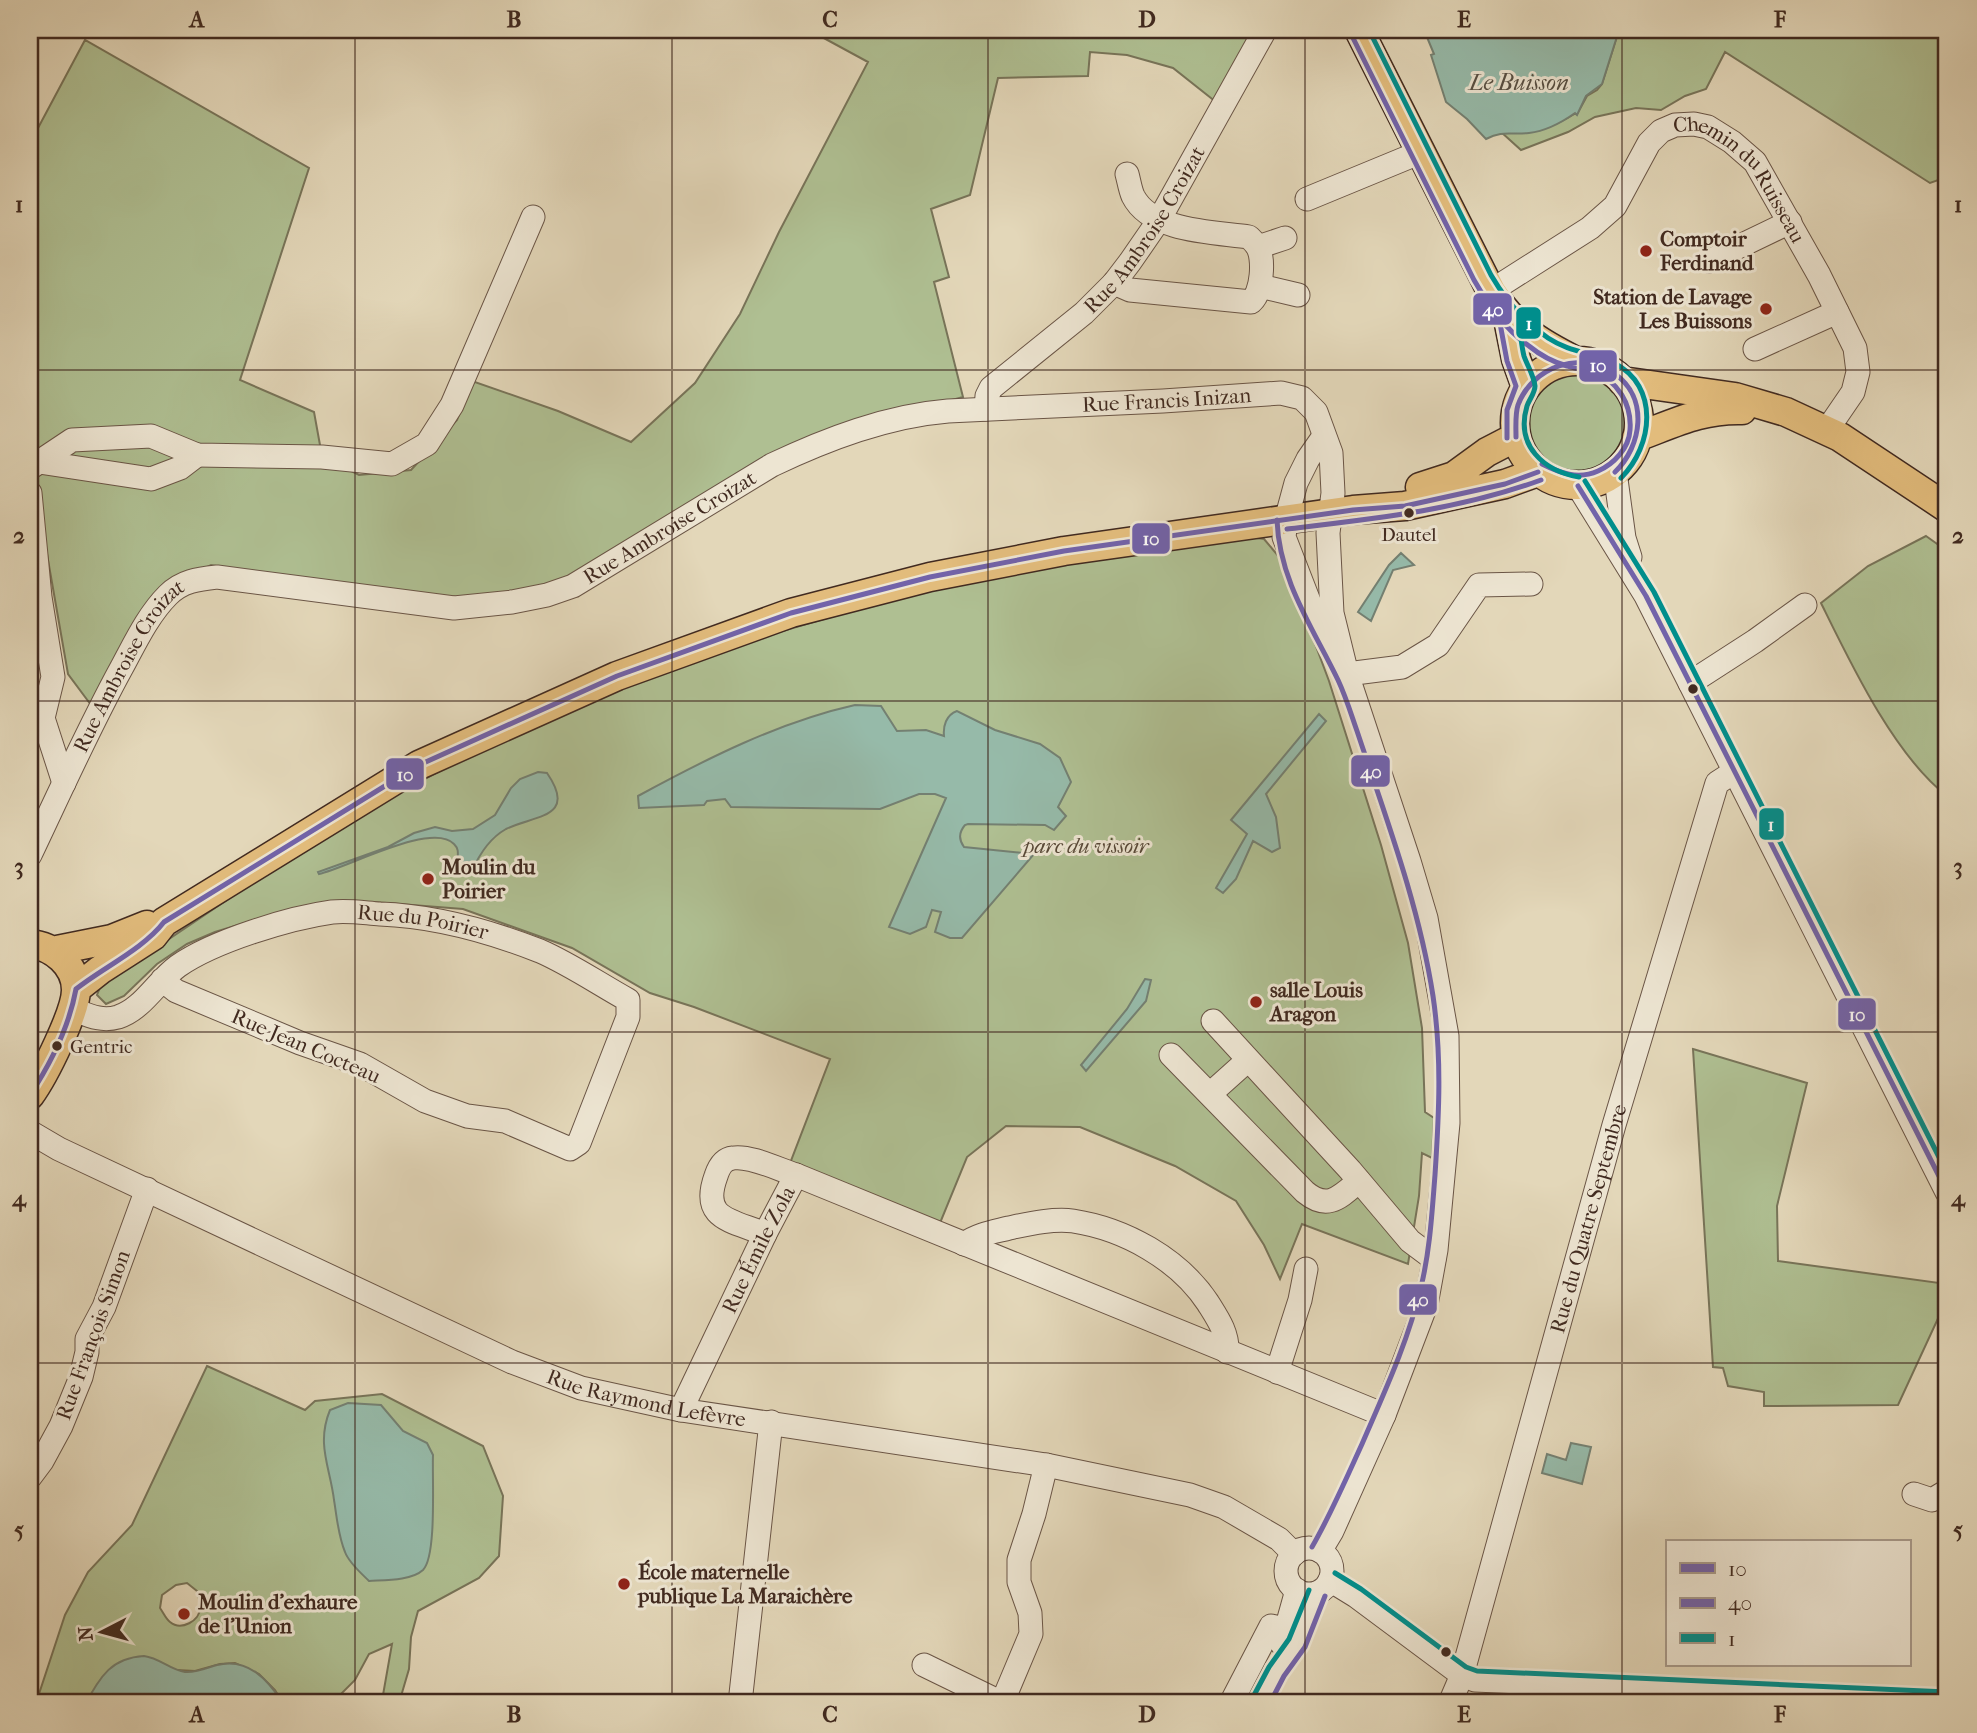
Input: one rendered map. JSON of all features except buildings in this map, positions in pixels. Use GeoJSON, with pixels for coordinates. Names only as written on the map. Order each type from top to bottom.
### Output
{"type":"FeatureCollection","features":[{"type":"Feature","properties":{"kind":"main road"},"geometry":{"type":"LineString","coordinates":[[1359,30],[1499,303],[1526,387]]}},
{"type":"Feature","properties":{"kind":"main road"},"geometry":{"type":"LineString","coordinates":[[1499,303],[1520,328],[1543,344],[1576,361],[1598,365],[1611,371],[1631,393],[1639,422],[1637,437],[1629,456],[1615,472],[1598,482],[1578,486],[1557,482],[1538,472],[1524,456],[1516,437],[1514,422],[1516,407],[1526,387],[1548,368],[1576,361]]}},
{"type":"Feature","properties":{"kind":"main road"},"geometry":{"type":"LineString","coordinates":[[1622,381],[1735,397],[1786,412],[1827,430],[1947,508]]}},
{"type":"Feature","properties":{"kind":"main road"},"geometry":{"type":"LineString","coordinates":[[1637,437],[1694,414],[1725,410],[1786,412]]}},
{"type":"Feature","properties":{"kind":"main road"},"geometry":{"type":"LineString","coordinates":[[1366,509],[1394,495],[1454,476],[1487,452],[1516,437]]}},
{"type":"Feature","properties":{"kind":"main road"},"geometry":{"type":"LineString","coordinates":[[30,1095],[74,999],[100,970],[153,936],[163,922],[419,765],[617,676],[779,618],[930,577],[1064,551],[1430,501],[1505,484],[1538,472]]}},
{"type":"Feature","properties":{"kind":"main road"},"geometry":{"type":"LineString","coordinates":[[41,948],[112,939],[148,924],[163,922]]}},
{"type":"Feature","properties":{"kind":"main road"},"geometry":{"type":"LineString","coordinates":[[41,948],[69,966],[74,999]]}},
{"type":"Feature","properties":{"kind":"street","name":"Rue Ambroise Croizat"},"geometry":{"type":"LineString","coordinates":[[30,855],[97,713],[144,627],[168,594],[183,584],[195,579],[217,577],[454,608],[547,595],[592,576],[740,482],[806,449],[921,413],[986,410],[987,396],[999,380],[1084,313],[1114,283],[1159,220],[1265,30]]}},
{"type":"Feature","properties":{"kind":"street","name":"Chemin du Ruisseau"},"geometry":{"type":"LineString","coordinates":[[1499,303],[1615,206],[1649,143],[1661,131],[1675,125],[1694,124],[1708,127],[1732,142],[1755,162],[1790,222],[1855,348],[1858,372],[1853,392],[1827,430]]}},
{"type":"Feature","properties":{"kind":"street"},"geometry":{"type":"LineString","coordinates":[[1307,199],[1421,152]]}},
{"type":"Feature","properties":{"kind":"street"},"geometry":{"type":"LineString","coordinates":[[1114,283],[1130,290],[1251,302],[1256,298],[1260,286],[1258,247],[1249,237],[1165,224],[1141,206],[1134,196],[1127,174]]}},
{"type":"Feature","properties":{"kind":"street"},"geometry":{"type":"LineString","coordinates":[[35,465],[72,440],[151,436],[197,455],[322,457],[392,464],[427,444],[452,405],[533,217]]}},
{"type":"Feature","properties":{"kind":"street"},"geometry":{"type":"LineString","coordinates":[[1709,261],[1790,222]]}},
{"type":"Feature","properties":{"kind":"street"},"geometry":{"type":"LineString","coordinates":[[1258,247],[1285,238]]}},
{"type":"Feature","properties":{"kind":"street"},"geometry":{"type":"LineString","coordinates":[[1260,286],[1298,295]]}},
{"type":"Feature","properties":{"kind":"street"},"geometry":{"type":"LineString","coordinates":[[1755,349],[1837,312]]}},
{"type":"Feature","properties":{"kind":"street","name":"Rue Francis Inizan"},"geometry":{"type":"LineString","coordinates":[[986,410],[1281,393],[1303,398],[1316,412],[1331,453],[1333,493],[1328,533],[1332,613],[1347,674]]}},
{"type":"Feature","properties":{"kind":"street"},"geometry":{"type":"LineString","coordinates":[[1320,1551],[1332,1531],[1384,1415],[1426,1305],[1442,1200],[1448,1123],[1447,1037],[1426,918],[1347,674],[1317,622],[1284,537],[1296,483],[1324,436]]}},
{"type":"Feature","properties":{"kind":"street"},"geometry":{"type":"LineString","coordinates":[[35,465],[150,479],[180,468],[197,455]]}},
{"type":"Feature","properties":{"kind":"street"},"geometry":{"type":"LineString","coordinates":[[1615,472],[1624,538],[1637,580]]}},
{"type":"Feature","properties":{"kind":"street"},"geometry":{"type":"LineString","coordinates":[[1578,486],[1637,580],[1945,1180]]}},
{"type":"Feature","properties":{"kind":"street"},"geometry":{"type":"LineString","coordinates":[[30,493],[40,597],[53,677],[43,718],[64,783]]}},
{"type":"Feature","properties":{"kind":"street"},"geometry":{"type":"LineString","coordinates":[[1347,674],[1402,667],[1438,645],[1479,584],[1531,584]]}},
{"type":"Feature","properties":{"kind":"street"},"geometry":{"type":"LineString","coordinates":[[1690,683],[1805,605]]}},
{"type":"Feature","properties":{"kind":"street","name":"Rue du Quatre Septembre"},"geometry":{"type":"LineString","coordinates":[[1450,1703],[1462,1675],[1614,1125],[1717,783],[1734,772]]}},
{"type":"Feature","properties":{"kind":"street","name":"Rue du Poirier"},"geometry":{"type":"LineString","coordinates":[[74,999],[102,1019],[118,1017],[131,1012],[162,980],[191,957],[278,923],[335,912],[405,915],[466,926],[541,952],[628,1000],[628,1017],[579,1143],[570,1149]]}},
{"type":"Feature","properties":{"kind":"street","name":"Rue Jean Cocteau"},"geometry":{"type":"LineString","coordinates":[[162,980],[176,990],[300,1043],[360,1065],[425,1101],[467,1116],[505,1121],[570,1149]]}},
{"type":"Feature","properties":{"kind":"street"},"geometry":{"type":"LineString","coordinates":[[1213,1021],[1410,1241],[1434,1259]]}},
{"type":"Feature","properties":{"kind":"street"},"geometry":{"type":"LineString","coordinates":[[1171,1055],[1316,1202],[1331,1201],[1359,1181]]}},
{"type":"Feature","properties":{"kind":"street"},"geometry":{"type":"LineString","coordinates":[[1210,1094],[1248,1060]]}},
{"type":"Feature","properties":{"kind":"street","name":"Rue Raymond Lefèvre"},"geometry":{"type":"LineString","coordinates":[[30,1132],[59,1149],[512,1362],[581,1388],[681,1410],[1046,1465],[1190,1495],[1224,1507],[1279,1539],[1294,1554]]}},
{"type":"Feature","properties":{"kind":"street"},"geometry":{"type":"LineString","coordinates":[[765,1234],[719,1215],[713,1209],[709,1193],[719,1167],[724,1161],[744,1158],[796,1175]]}},
{"type":"Feature","properties":{"kind":"street","name":"Rue Émile Zola"},"geometry":{"type":"LineString","coordinates":[[681,1410],[796,1175],[1384,1415]]}},
{"type":"Feature","properties":{"kind":"street","name":"Rue François Simon"},"geometry":{"type":"LineString","coordinates":[[30,1477],[61,1426],[81,1377],[87,1339],[104,1307],[147,1189]]}},
{"type":"Feature","properties":{"kind":"street"},"geometry":{"type":"LineString","coordinates":[[964,1244],[974,1236],[1025,1224],[1072,1221],[1116,1232],[1164,1256],[1202,1293],[1222,1325],[1228,1340],[1227,1352]]}},
{"type":"Feature","properties":{"kind":"street"},"geometry":{"type":"LineString","coordinates":[[1277,1372],[1300,1300],[1306,1269]]}},
{"type":"Feature","properties":{"kind":"street"},"geometry":{"type":"LineString","coordinates":[[740,1703],[771,1422]]}},
{"type":"Feature","properties":{"kind":"street"},"geometry":{"type":"LineString","coordinates":[[924,1665],[1002,1703],[1031,1634],[1030,1613],[1019,1582],[1019,1560],[1046,1465]]}},
{"type":"Feature","properties":{"kind":"street"},"geometry":{"type":"LineString","coordinates":[[1914,1494],[1932,1500],[1947,1491]]}},
{"type":"Feature","properties":{"kind":"street"},"geometry":{"type":"LineString","coordinates":[[1231,1703],[1278,1627],[1314,1588],[1332,1567],[1326,1555],[1307,1548],[1289,1559],[1286,1573],[1288,1580],[1314,1588],[1356,1596],[1462,1675],[1475,1680],[1767,1698],[1947,1701]]}},
{"type":"Feature","properties":{"kind":"street"},"geometry":{"type":"LineString","coordinates":[[1259,1703],[1297,1643],[1314,1588]]}},
{"type":"Feature","properties":{"kind":"street"},"geometry":{"type":"LineString","coordinates":[[1277,1671],[1278,1627]]}},
{"type":"Feature","properties":{"kind":"green space"},"geometry":{"type":"Polygon","coordinates":[[[809,30],[1244,30],[1252,45],[1221,106],[1173,68],[1127,55],[1090,52],[1088,76],[998,78],[970,195],[931,209],[949,277],[934,282],[963,397],[834,432],[558,589],[431,604],[211,565],[169,586],[97,713],[68,674],[30,457],[30,143],[85,40],[309,168],[240,380],[314,412],[322,456],[359,475],[411,470],[457,420],[472,381],[558,411],[631,442],[695,383],[740,314],[779,232],[868,62],[809,30]]]}},
{"type":"Feature","properties":{"kind":"green space"},"geometry":{"type":"Polygon","coordinates":[[[1619,30],[1947,30],[1947,177],[1930,183],[1725,52],[1706,89],[1685,96],[1661,110],[1636,108],[1595,117],[1568,132],[1521,150],[1501,132],[1540,129],[1577,114],[1587,96],[1602,84],[1619,30]]]}},
{"type":"Feature","properties":{"kind":"green space"},"geometry":{"type":"Polygon","coordinates":[[[1576,373],[1596,377],[1612,388],[1623,404],[1627,424],[1623,444],[1612,460],[1596,471],[1576,475],[1556,471],[1540,460],[1529,444],[1525,424],[1529,404],[1540,388],[1556,377],[1576,373]]]}},
{"type":"Feature","properties":{"kind":"green space","name":"parc du vissoir"},"geometry":{"type":"Polygon","coordinates":[[[1242,536],[1264,539],[1280,558],[1296,593],[1329,681],[1381,845],[1408,943],[1422,1028],[1425,1112],[1434,1118],[1432,1158],[1422,1153],[1419,1196],[1408,1264],[1302,1224],[1280,1279],[1264,1245],[1236,1201],[1175,1166],[1080,1127],[1006,1126],[967,1157],[938,1228],[789,1166],[830,1059],[650,993],[572,948],[463,909],[374,902],[277,913],[215,932],[187,944],[157,964],[124,996],[106,1004],[97,995],[101,985],[329,831],[432,775],[525,729],[649,676],[741,643],[917,592],[1073,562],[1242,536]]]}},
{"type":"Feature","properties":{"kind":"green space"},"geometry":{"type":"Polygon","coordinates":[[[1926,536],[1947,551],[1947,796],[1909,757],[1875,707],[1821,603],[1868,566],[1926,536]]]}},
{"type":"Feature","properties":{"kind":"green space"},"geometry":{"type":"Polygon","coordinates":[[[1693,1049],[1807,1083],[1777,1206],[1778,1261],[1947,1284],[1947,1299],[1898,1405],[1764,1406],[1764,1392],[1728,1386],[1723,1368],[1713,1367],[1693,1049]]]}},
{"type":"Feature","properties":{"kind":"green space"},"geometry":{"type":"Polygon","coordinates":[[[207,1366],[305,1410],[315,1401],[382,1394],[483,1446],[503,1496],[499,1556],[479,1578],[418,1611],[411,1637],[409,1669],[399,1703],[388,1703],[383,1695],[392,1644],[369,1654],[355,1680],[332,1703],[283,1703],[275,1690],[259,1674],[235,1663],[195,1671],[177,1670],[93,1691],[86,1703],[36,1703],[65,1615],[88,1572],[132,1525],[207,1366]],[[187,1583],[176,1585],[162,1595],[160,1608],[174,1625],[184,1625],[197,1617],[200,1606],[197,1591],[187,1583]]]}},
{"type":"Feature","properties":{"kind":"water","name":"Le Buisson"},"geometry":{"type":"Polygon","coordinates":[[[1424,30],[1619,30],[1602,84],[1586,96],[1577,115],[1575,113],[1541,130],[1502,134],[1486,139],[1446,102],[1431,55],[1434,54],[1424,30]]]}},
{"type":"Feature","properties":{"kind":"water"},"geometry":{"type":"Polygon","coordinates":[[[1401,553],[1414,565],[1393,570],[1371,621],[1358,612],[1389,565],[1401,553]]]}},
{"type":"Feature","properties":{"kind":"water"},"geometry":{"type":"Polygon","coordinates":[[[855,705],[881,706],[897,731],[926,730],[944,736],[946,721],[957,711],[995,730],[1040,744],[1060,758],[1071,782],[1058,807],[1066,816],[1054,830],[1045,825],[968,824],[961,830],[960,838],[964,847],[1034,854],[962,938],[950,938],[935,932],[941,912],[932,910],[926,927],[910,934],[889,927],[946,798],[935,794],[919,794],[880,809],[731,807],[725,799],[707,801],[704,805],[639,808],[638,796],[717,755],[799,721],[855,705]]]}},
{"type":"Feature","properties":{"kind":"water"},"geometry":{"type":"Polygon","coordinates":[[[1319,714],[1326,721],[1266,794],[1276,817],[1280,848],[1272,852],[1253,841],[1236,879],[1223,893],[1216,888],[1247,834],[1231,820],[1319,714]]]}},
{"type":"Feature","properties":{"kind":"water"},"geometry":{"type":"Polygon","coordinates":[[[538,772],[547,773],[555,788],[558,799],[555,807],[549,813],[500,833],[486,847],[472,871],[465,874],[458,865],[458,852],[454,844],[443,838],[428,838],[389,848],[332,870],[319,874],[318,872],[435,827],[452,831],[473,829],[495,815],[511,788],[520,779],[538,772]]]}},
{"type":"Feature","properties":{"kind":"water"},"geometry":{"type":"Polygon","coordinates":[[[1145,979],[1151,980],[1146,1001],[1086,1071],[1081,1065],[1127,1009],[1145,979]]]}},
{"type":"Feature","properties":{"kind":"water"},"geometry":{"type":"Polygon","coordinates":[[[348,1403],[381,1405],[403,1431],[427,1443],[433,1455],[430,1549],[427,1562],[418,1574],[369,1581],[347,1556],[339,1533],[325,1455],[324,1434],[330,1410],[348,1403]]]}},
{"type":"Feature","properties":{"kind":"water"},"geometry":{"type":"Polygon","coordinates":[[[1571,1443],[1591,1447],[1582,1484],[1542,1473],[1547,1454],[1566,1460],[1571,1443]]]}},
{"type":"Feature","properties":{"kind":"water"},"geometry":{"type":"Polygon","coordinates":[[[144,1656],[185,1672],[228,1663],[248,1667],[271,1686],[283,1703],[86,1703],[108,1670],[123,1660],[144,1656]]]}},
{"type":"Feature","properties":{"kind":"transit line","name":"1"},"geometry":{"type":"LineString","coordinates":[[1369,30],[1491,275],[1509,302],[1548,338],[1565,347],[1614,363],[1629,373],[1639,386],[1645,401],[1645,434],[1632,465],[1621,478]]}},
{"type":"Feature","properties":{"kind":"transit line","name":"40"},"geometry":{"type":"LineString","coordinates":[[1351,34],[1474,280],[1492,308],[1505,325],[1533,349],[1557,362],[1602,376],[1616,387],[1626,403],[1630,421],[1629,437],[1620,455],[1610,464],[1583,475],[1562,473],[1542,464]]}},
{"type":"Feature","properties":{"kind":"transit line","name":"1"},"geometry":{"type":"LineString","coordinates":[[1501,291],[1516,313],[1524,356],[1534,382],[1535,389],[1524,420],[1529,444],[1535,454],[1554,469],[1579,477]]}},
{"type":"Feature","properties":{"kind":"transit line","name":"40"},"geometry":{"type":"LineString","coordinates":[[1487,301],[1499,318],[1507,361],[1516,386],[1507,410],[1507,438]]}},
{"type":"Feature","properties":{"kind":"transit line","name":"10"},"geometry":{"type":"LineString","coordinates":[[1516,437],[1518,405],[1534,381],[1546,372],[1573,363],[1602,367],[1626,384],[1637,409],[1636,436],[1631,449],[1615,472]]}},
{"type":"Feature","properties":{"kind":"transit line","name":"10"},"geometry":{"type":"LineString","coordinates":[[76,989],[145,941],[164,922],[419,765],[617,676],[791,613],[930,577],[1064,551],[1353,510],[1405,506],[1505,484],[1538,472]]}},
{"type":"Feature","properties":{"kind":"transit line","name":"40"},"geometry":{"type":"LineString","coordinates":[[1287,529],[1447,506],[1541,480]]}},
{"type":"Feature","properties":{"kind":"transit line","name":"1"},"geometry":{"type":"LineString","coordinates":[[1585,481],[1654,592],[1947,1173]]}},
{"type":"Feature","properties":{"kind":"transit line","name":"10"},"geometry":{"type":"LineString","coordinates":[[1578,486],[1646,596],[1947,1192]]}},
{"type":"Feature","properties":{"kind":"transit line","name":"40"},"geometry":{"type":"LineString","coordinates":[[1277,520],[1279,542],[1291,583],[1344,693],[1401,862],[1427,962],[1436,1019],[1439,1063],[1433,1203],[1421,1287],[1387,1386],[1326,1522],[1312,1547]]}},
{"type":"Feature","properties":{"kind":"transit line","name":"10"},"geometry":{"type":"LineString","coordinates":[[30,1095],[58,1044],[76,989]]}},
{"type":"Feature","properties":{"kind":"transit line","name":"1"},"geometry":{"type":"LineString","coordinates":[[1335,1573],[1361,1589],[1466,1667],[1477,1671],[1947,1692]]}},
{"type":"Feature","properties":{"kind":"transit line","name":"1"},"geometry":{"type":"LineString","coordinates":[[1252,1699],[1269,1667],[1289,1639],[1309,1590]]}},
{"type":"Feature","properties":{"kind":"transit line","name":"40"},"geometry":{"type":"LineString","coordinates":[[1270,1703],[1284,1676],[1305,1647],[1325,1596]]}},
{"type":"Feature","properties":{"kind":"place","name":"Comptoir Ferdinand"},"geometry":{"type":"Point","coordinates":[1646,251]}},
{"type":"Feature","properties":{"kind":"place","name":"Station de Lavage Les Buissons"},"geometry":{"type":"Point","coordinates":[1766,309]}},
{"type":"Feature","properties":{"kind":"place","name":"Dautel"},"geometry":{"type":"Point","coordinates":[1409,513]}},
{"type":"Feature","properties":{"kind":"place","name":"Moulin du Poirier"},"geometry":{"type":"Point","coordinates":[428,879]}},
{"type":"Feature","properties":{"kind":"place","name":"salle Louis Aragon"},"geometry":{"type":"Point","coordinates":[1256,1002]}},
{"type":"Feature","properties":{"kind":"place","name":"Gentric"},"geometry":{"type":"Point","coordinates":[57,1046]}},
{"type":"Feature","properties":{"kind":"place","name":"École maternelle publique La Maraichère"},"geometry":{"type":"Point","coordinates":[624,1584]}},
{"type":"Feature","properties":{"kind":"place","name":"Moulin d'exhaure de l'Union"},"geometry":{"type":"Point","coordinates":[184,1614]}}]}
